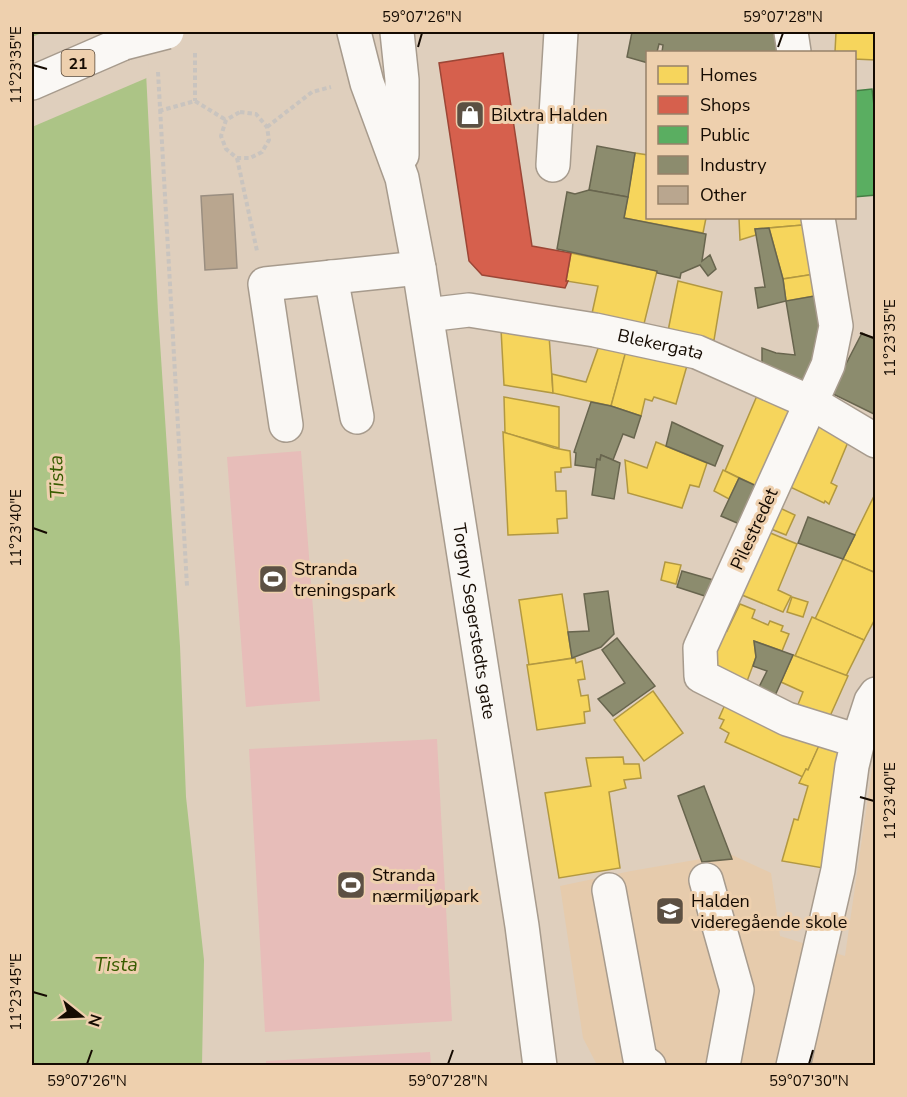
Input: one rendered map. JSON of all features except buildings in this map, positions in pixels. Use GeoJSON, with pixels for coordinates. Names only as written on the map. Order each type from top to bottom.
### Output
{"type":"FeatureCollection","features":[{"type":"Feature","properties":{"kind":"street","name":"Torgny Segerstedts gate"},"geometry":{"type":"LineString","coordinates":[[354,32],[367,83],[402,178],[419,268],[522,926],[540,1065]]}},
{"type":"Feature","properties":{"kind":"street","name":"Torgny Segerstedts gate"},"geometry":{"type":"LineString","coordinates":[[397,32],[402,80],[402,178]]}},
{"type":"Feature","properties":{"kind":"street"},"geometry":{"type":"LineString","coordinates":[[553,165],[561,32]]}},
{"type":"Feature","properties":{"kind":"street"},"geometry":{"type":"LineString","coordinates":[[791,32],[794,51]]}},
{"type":"Feature","properties":{"kind":"street","name":"21"},"geometry":{"type":"LineString","coordinates":[[32,83],[133,37],[181,37]]}},
{"type":"Feature","properties":{"kind":"street","name":"Pilestredet"},"geometry":{"type":"LineString","coordinates":[[818,219],[836,326],[828,365],[700,648],[701,676],[855,754]]}},
{"type":"Feature","properties":{"kind":"street"},"geometry":{"type":"LineString","coordinates":[[286,425],[265,284],[419,268]]}},
{"type":"Feature","properties":{"kind":"street"},"geometry":{"type":"LineString","coordinates":[[331,277],[357,417]]}},
{"type":"Feature","properties":{"kind":"street","name":"Blekergata"},"geometry":{"type":"LineString","coordinates":[[427,315],[469,310],[595,330],[697,352],[812,403],[876,441]]}},
{"type":"Feature","properties":{"kind":"street"},"geometry":{"type":"LineString","coordinates":[[793,1065],[838,870],[855,754],[874,702]]}},
{"type":"Feature","properties":{"kind":"street"},"geometry":{"type":"LineString","coordinates":[[706,880],[736,990],[723,1065]]}},
{"type":"Feature","properties":{"kind":"street"},"geometry":{"type":"LineString","coordinates":[[609,890],[640,1059],[649,1065]]}},
{"type":"Feature","properties":{"kind":"path"},"geometry":{"type":"LineString","coordinates":[[181,37],[195,101],[226,120]]}},
{"type":"Feature","properties":{"kind":"path"},"geometry":{"type":"LineString","coordinates":[[267,126],[312,92],[340,85]]}},
{"type":"Feature","properties":{"kind":"path"},"geometry":{"type":"LineString","coordinates":[[187,586],[159,111],[195,101]]}},
{"type":"Feature","properties":{"kind":"path"},"geometry":{"type":"LineString","coordinates":[[240,112],[256,114],[267,126],[269,140],[262,152],[250,158],[237,158],[226,150],[221,136],[226,120],[240,112]]}},
{"type":"Feature","properties":{"kind":"path"},"geometry":{"type":"LineString","coordinates":[[237,158],[265,284]]}},
{"type":"Feature","properties":{"kind":"shaded area","name":"Stranda treningspark"},"geometry":{"type":"Polygon","coordinates":[[[301,451],[320,701],[246,707],[227,457],[301,451]]]}},
{"type":"Feature","properties":{"kind":"shaded area","name":"Stranda nærmiljøpark"},"geometry":{"type":"Polygon","coordinates":[[[437,739],[452,1021],[265,1032],[249,749],[437,739]]]}},
{"type":"Feature","properties":{"kind":"shaded area","name":"Halden videregående skole"},"geometry":{"type":"Polygon","coordinates":[[[875,749],[875,1065],[597,1065],[583,1038],[560,886],[730,854],[771,873],[780,936],[845,956],[875,749]]]}},
{"type":"Feature","properties":{"kind":"shaded area"},"geometry":{"type":"Polygon","coordinates":[[[430,1052],[431,1065],[266,1065],[266,1061],[430,1052]]]}},
{"type":"Feature","properties":{"kind":"water","name":"Tista"},"geometry":{"type":"Polygon","coordinates":[[[32,32],[144,32],[158,312],[180,646],[186,797],[204,960],[202,1065],[32,1065],[32,32]]]}},
{"type":"Feature","properties":{"kind":"pier"},"geometry":{"type":"Polygon","coordinates":[[[44,32],[147,32],[149,77],[32,127],[32,37],[44,32]]]}},
{"type":"Feature","properties":{"kind":"place","name":"Bilxtra Halden"},"geometry":{"type":"Point","coordinates":[470,115]}},
{"type":"Feature","properties":{"kind":"place","name":"Stranda treningspark"},"geometry":{"type":"Point","coordinates":[273,579]}},
{"type":"Feature","properties":{"kind":"place","name":"Stranda nærmiljøpark"},"geometry":{"type":"Point","coordinates":[351,885]}},
{"type":"Feature","properties":{"kind":"place","name":"Halden videregående skole"},"geometry":{"type":"Point","coordinates":[670,911]}}]}
